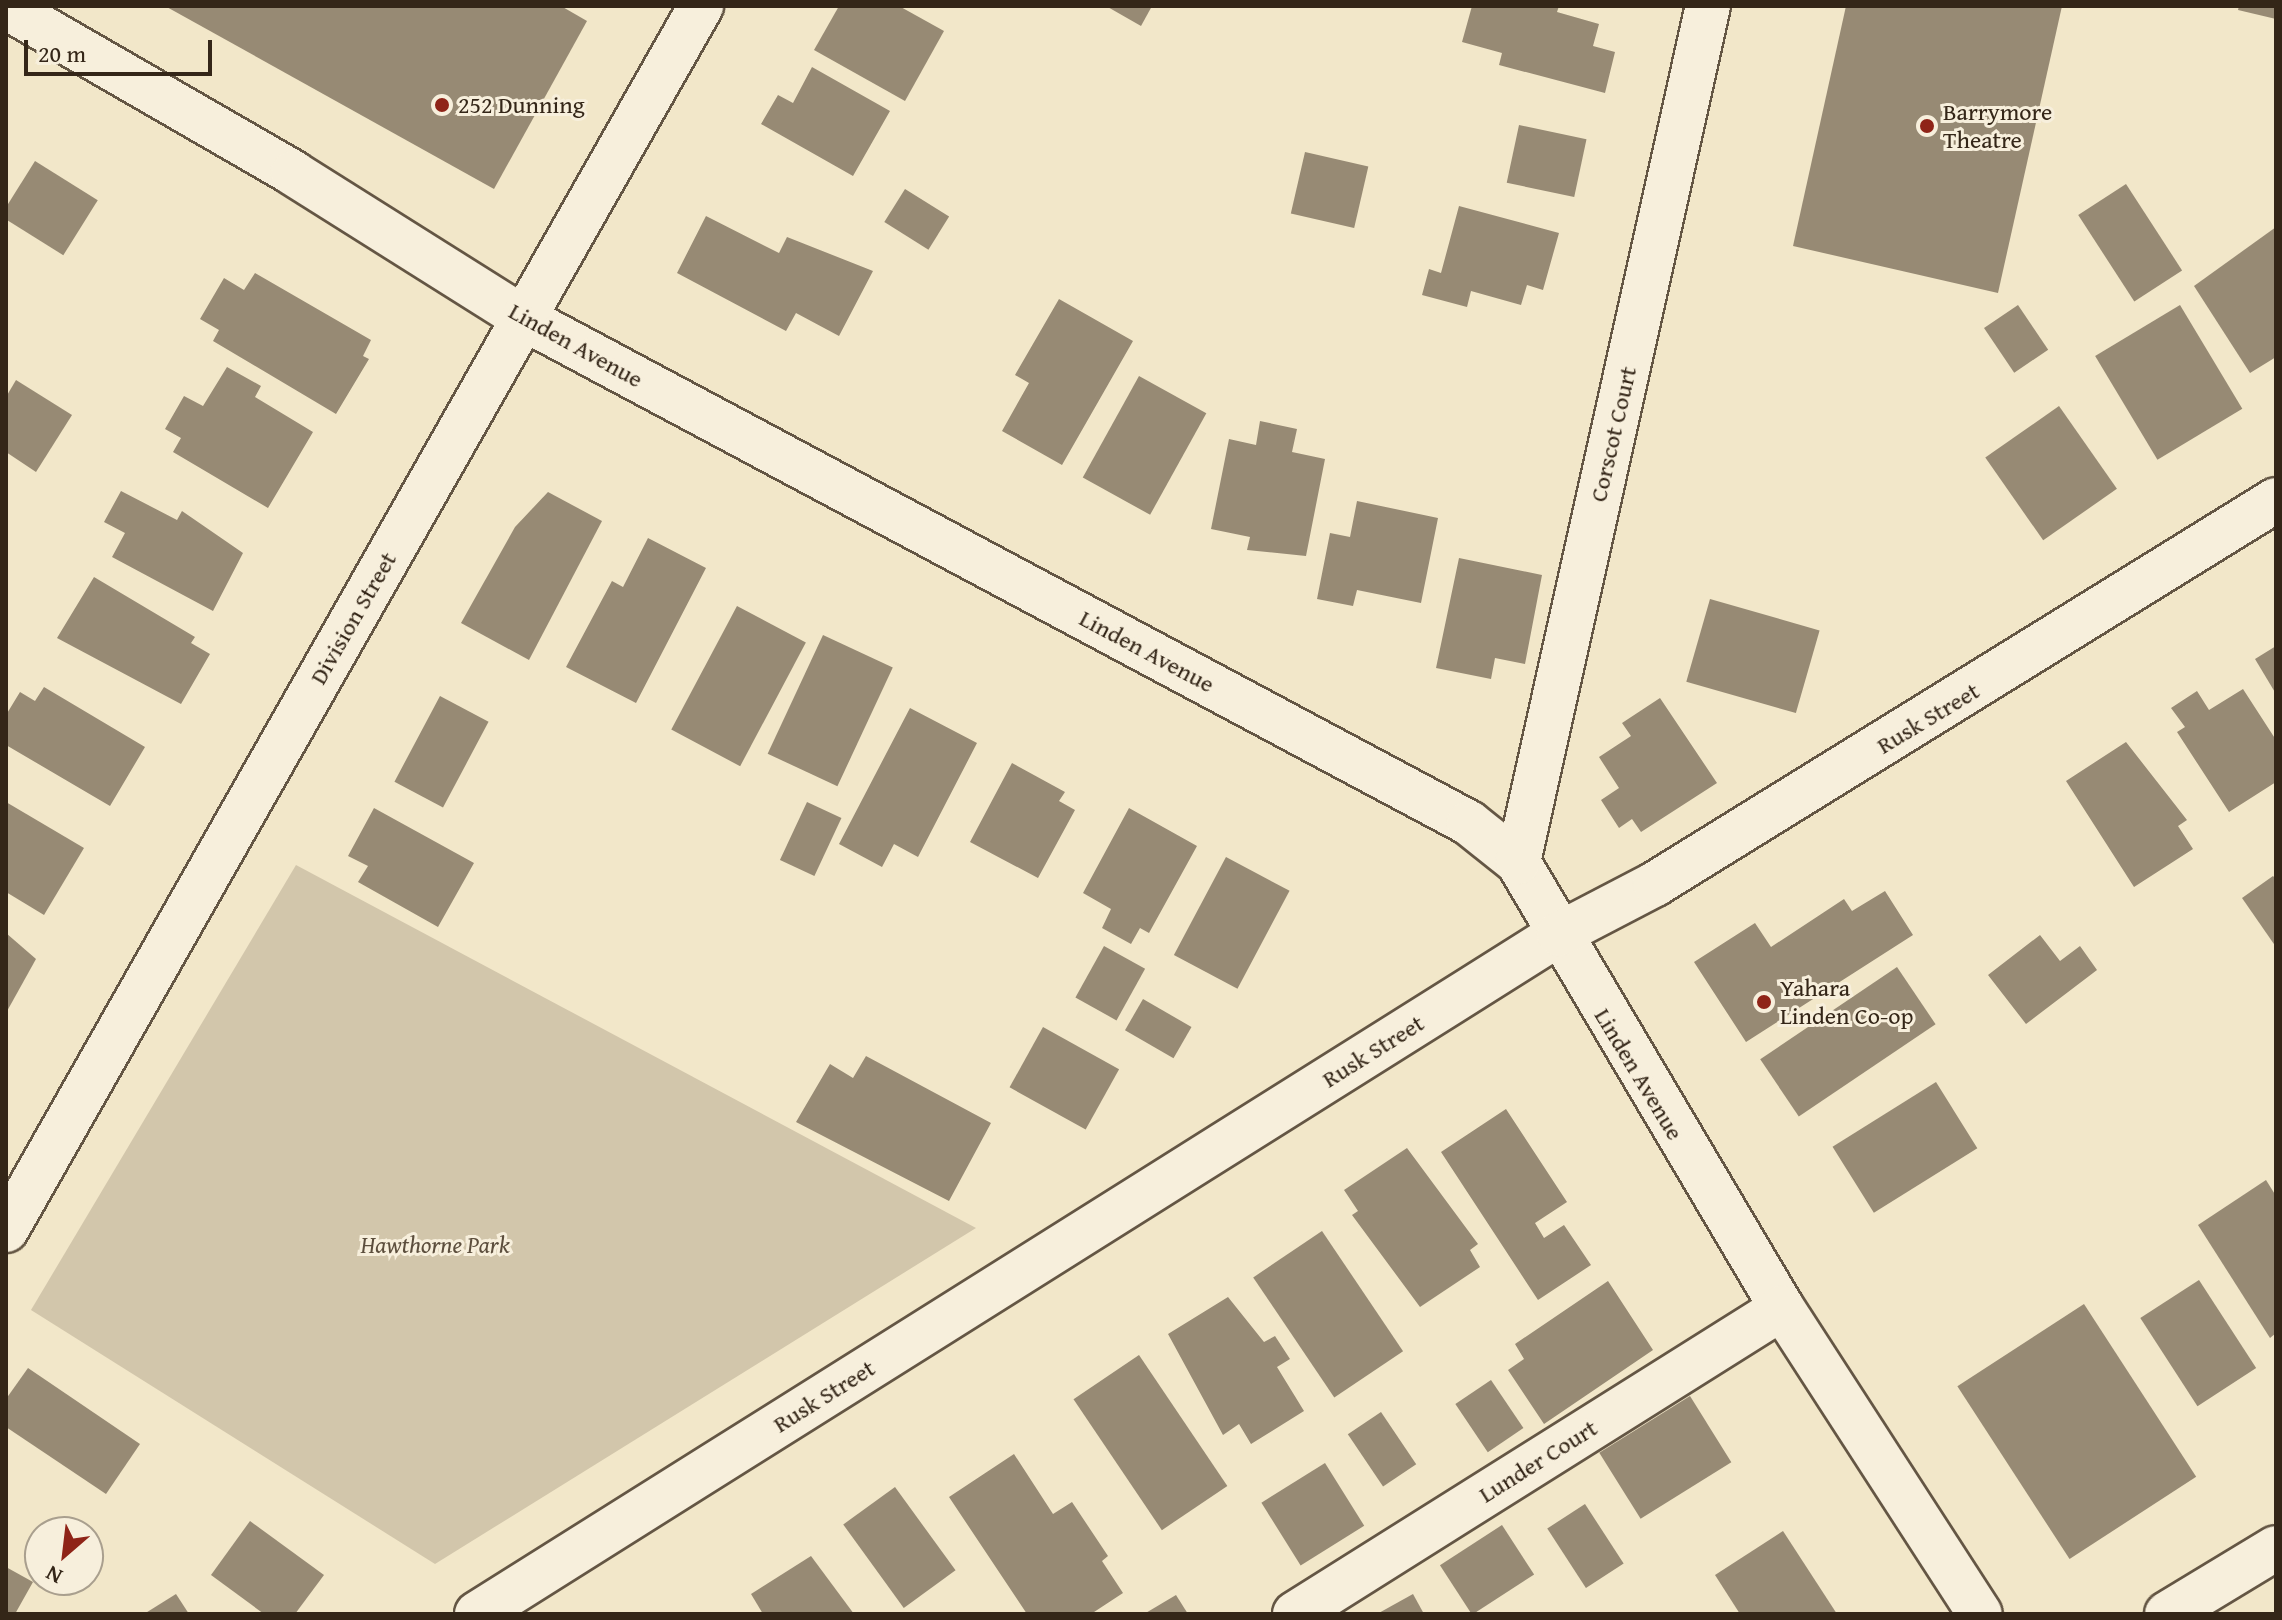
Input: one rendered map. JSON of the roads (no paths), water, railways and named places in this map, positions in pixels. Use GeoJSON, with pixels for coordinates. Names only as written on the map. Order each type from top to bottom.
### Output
{"type":"FeatureCollection","features":[{"type":"Feature","properties":{"kind":"street","name":"Division Street"},"geometry":{"type":"LineString","coordinates":[[6,1230],[701,6]]}},
{"type":"Feature","properties":{"kind":"street","name":"Corscot Court"},"geometry":{"type":"LineString","coordinates":[[1518,862],[1708,6]]}},
{"type":"Feature","properties":{"kind":"street","name":"Linden Avenue"},"geometry":{"type":"LineString","coordinates":[[6,7],[293,173],[523,318],[1469,823],[1518,862],[1782,1308],[1980,1614]]}},
{"type":"Feature","properties":{"kind":"street","name":"Rusk Street"},"geometry":{"type":"LineString","coordinates":[[477,1614],[1559,934],[1655,884],[2276,500]]}},
{"type":"Feature","properties":{"kind":"street","name":"Lunder Court"},"geometry":{"type":"LineString","coordinates":[[1295,1614],[1782,1308]]}},
{"type":"Feature","properties":{"kind":"street"},"geometry":{"type":"LineString","coordinates":[[2167,1614],[2276,1548]]}},
{"type":"Feature","properties":{"kind":"place","name":"252 Dunning"},"geometry":{"type":"Point","coordinates":[442,105]}},
{"type":"Feature","properties":{"kind":"place","name":"Barrymore Theatre"},"geometry":{"type":"Point","coordinates":[1927,126]}},
{"type":"Feature","properties":{"kind":"place","name":"Yahara Linden Co-op"},"geometry":{"type":"Point","coordinates":[1764,1002]}},
{"type":"Feature","properties":{"kind":"park label","name":"Hawthorne Park"},"geometry":{"type":"Point","coordinates":[435,1245]}}]}
